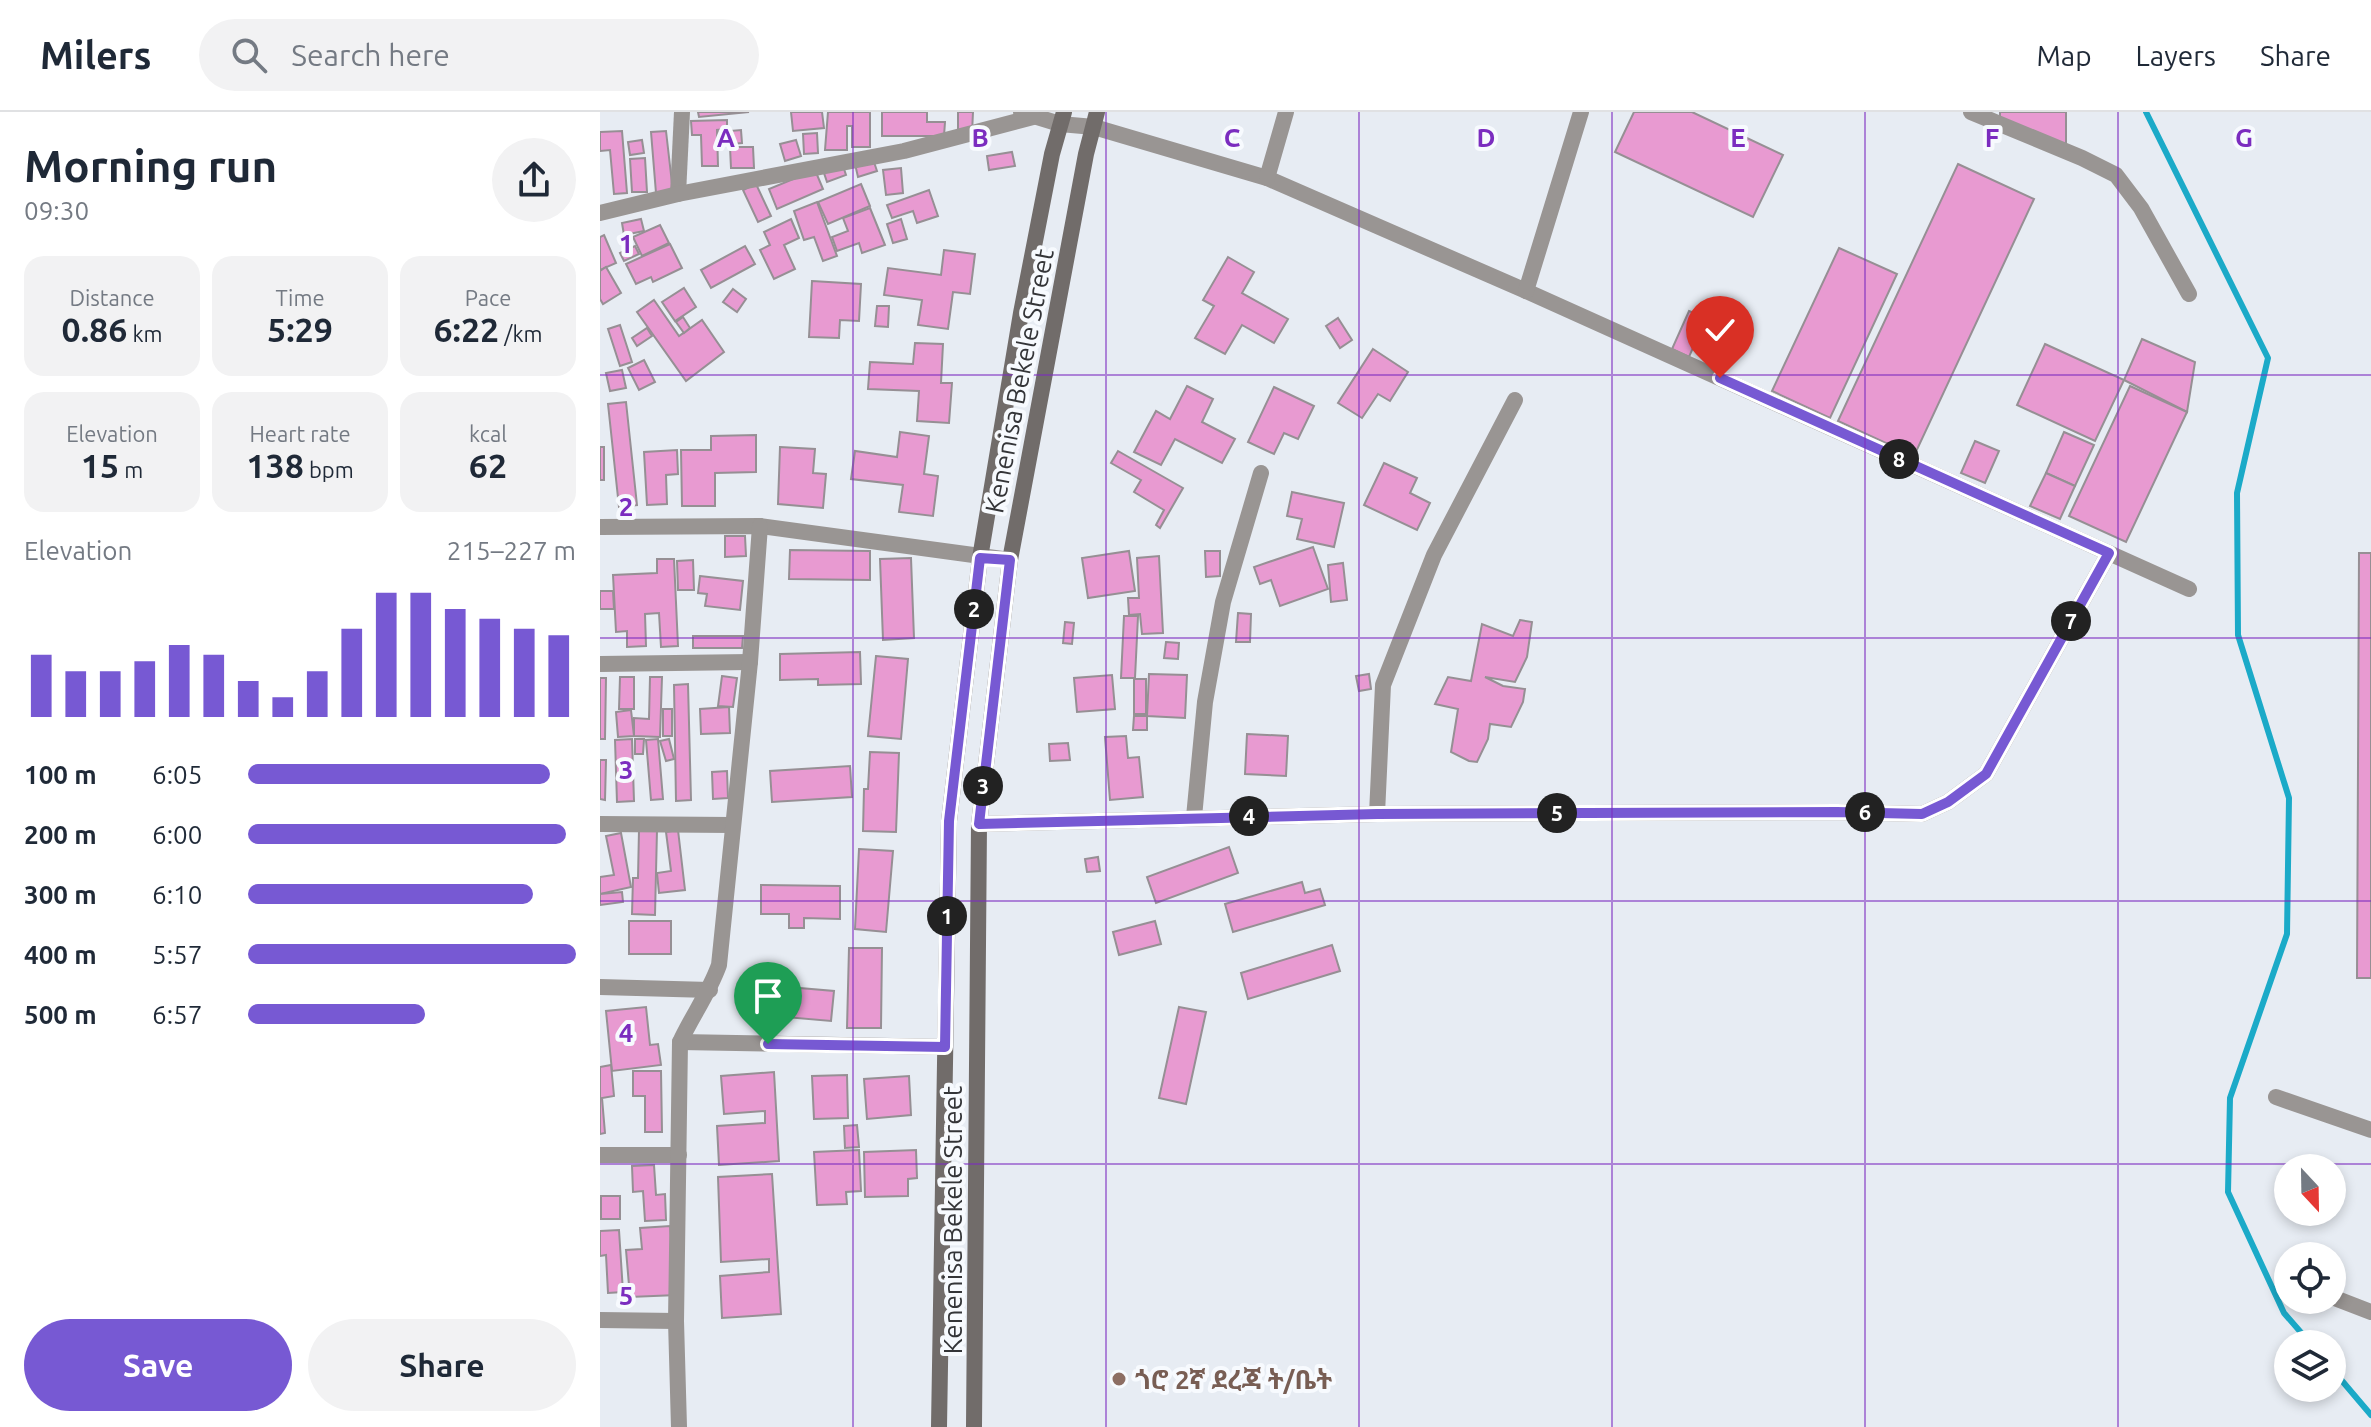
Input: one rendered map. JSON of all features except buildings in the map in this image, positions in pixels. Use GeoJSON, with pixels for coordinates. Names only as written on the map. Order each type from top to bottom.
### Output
{"type":"FeatureCollection","features":[{"type":"Feature","properties":{"kind":"main road","name":"Kenenisa Bekele Street"},"geometry":{"type":"LineString","coordinates":[[939,1427],[949,821],[980,558],[1021,313],[1062,118]]}},
{"type":"Feature","properties":{"kind":"main road","name":"Kenenisa Bekele Street"},"geometry":{"type":"LineString","coordinates":[[974,1427],[979,824],[1010,560],[1095,120]]}},
{"type":"Feature","properties":{"kind":"street"},"geometry":{"type":"LineString","coordinates":[[678,194],[682,112]]}},
{"type":"Feature","properties":{"kind":"street"},"geometry":{"type":"LineString","coordinates":[[1267,178],[1286,112]]}},
{"type":"Feature","properties":{"kind":"street"},"geometry":{"type":"LineString","coordinates":[[1526,291],[1581,112]]}},
{"type":"Feature","properties":{"kind":"street"},"geometry":{"type":"LineString","coordinates":[[1971,112],[2116,175],[2141,208],[2189,294]]}},
{"type":"Feature","properties":{"kind":"street"},"geometry":{"type":"LineString","coordinates":[[600,213],[678,194],[904,151],[1028,114],[1095,120],[1267,178],[2189,589]]}},
{"type":"Feature","properties":{"kind":"street"},"geometry":{"type":"LineString","coordinates":[[1377,814],[1383,685],[1434,555],[1515,400]]}},
{"type":"Feature","properties":{"kind":"street"},"geometry":{"type":"LineString","coordinates":[[1194,817],[1205,702],[1223,602],[1261,473]]}},
{"type":"Feature","properties":{"kind":"street"},"geometry":{"type":"LineString","coordinates":[[679,1427],[676,1321],[680,1042],[710,990],[719,965],[750,662],[760,526]]}},
{"type":"Feature","properties":{"kind":"street"},"geometry":{"type":"LineString","coordinates":[[600,527],[760,526],[1010,560]]}},
{"type":"Feature","properties":{"kind":"street"},"geometry":{"type":"LineString","coordinates":[[979,824],[1377,814],[1922,814],[1948,802],[1986,774],[2109,553]]}},
{"type":"Feature","properties":{"kind":"street"},"geometry":{"type":"LineString","coordinates":[[600,664],[750,662]]}},
{"type":"Feature","properties":{"kind":"street"},"geometry":{"type":"LineString","coordinates":[[600,824],[732,825]]}},
{"type":"Feature","properties":{"kind":"street"},"geometry":{"type":"LineString","coordinates":[[600,987],[710,990]]}},
{"type":"Feature","properties":{"kind":"street"},"geometry":{"type":"LineString","coordinates":[[680,1042],[945,1047]]}},
{"type":"Feature","properties":{"kind":"street"},"geometry":{"type":"LineString","coordinates":[[2276,1097],[2371,1130]]}},
{"type":"Feature","properties":{"kind":"street"},"geometry":{"type":"LineString","coordinates":[[600,1155],[679,1155]]}},
{"type":"Feature","properties":{"kind":"street"},"geometry":{"type":"LineString","coordinates":[[2346,1302],[2371,1312]]}},
{"type":"Feature","properties":{"kind":"street"},"geometry":{"type":"LineString","coordinates":[[600,1320],[676,1321]]}},
{"type":"Feature","properties":{"kind":"waterway"},"geometry":{"type":"LineString","coordinates":[[2146,112],[2268,358],[2237,493],[2238,635],[2289,798],[2287,934],[2230,1098],[2228,1192],[2284,1313],[2299,1330]]}},
{"type":"Feature","properties":{"kind":"waterway"},"geometry":{"type":"LineString","coordinates":[[2346,1386],[2371,1415]]}},
{"type":"Feature","properties":{"kind":"place","name":"ጎሮ 2ኛ ደረጃ ት/ቤት"},"geometry":{"type":"Point","coordinates":[1119,1379]}},
{"type":"Feature","properties":{"kind":"route"},"geometry":{"type":"LineString","coordinates":[[768,1044],[945,1047],[949,821],[980,558],[1010,560],[979,824],[1377,814],[1922,814],[1948,802],[1986,774],[2109,553],[1720,378]]}}]}
